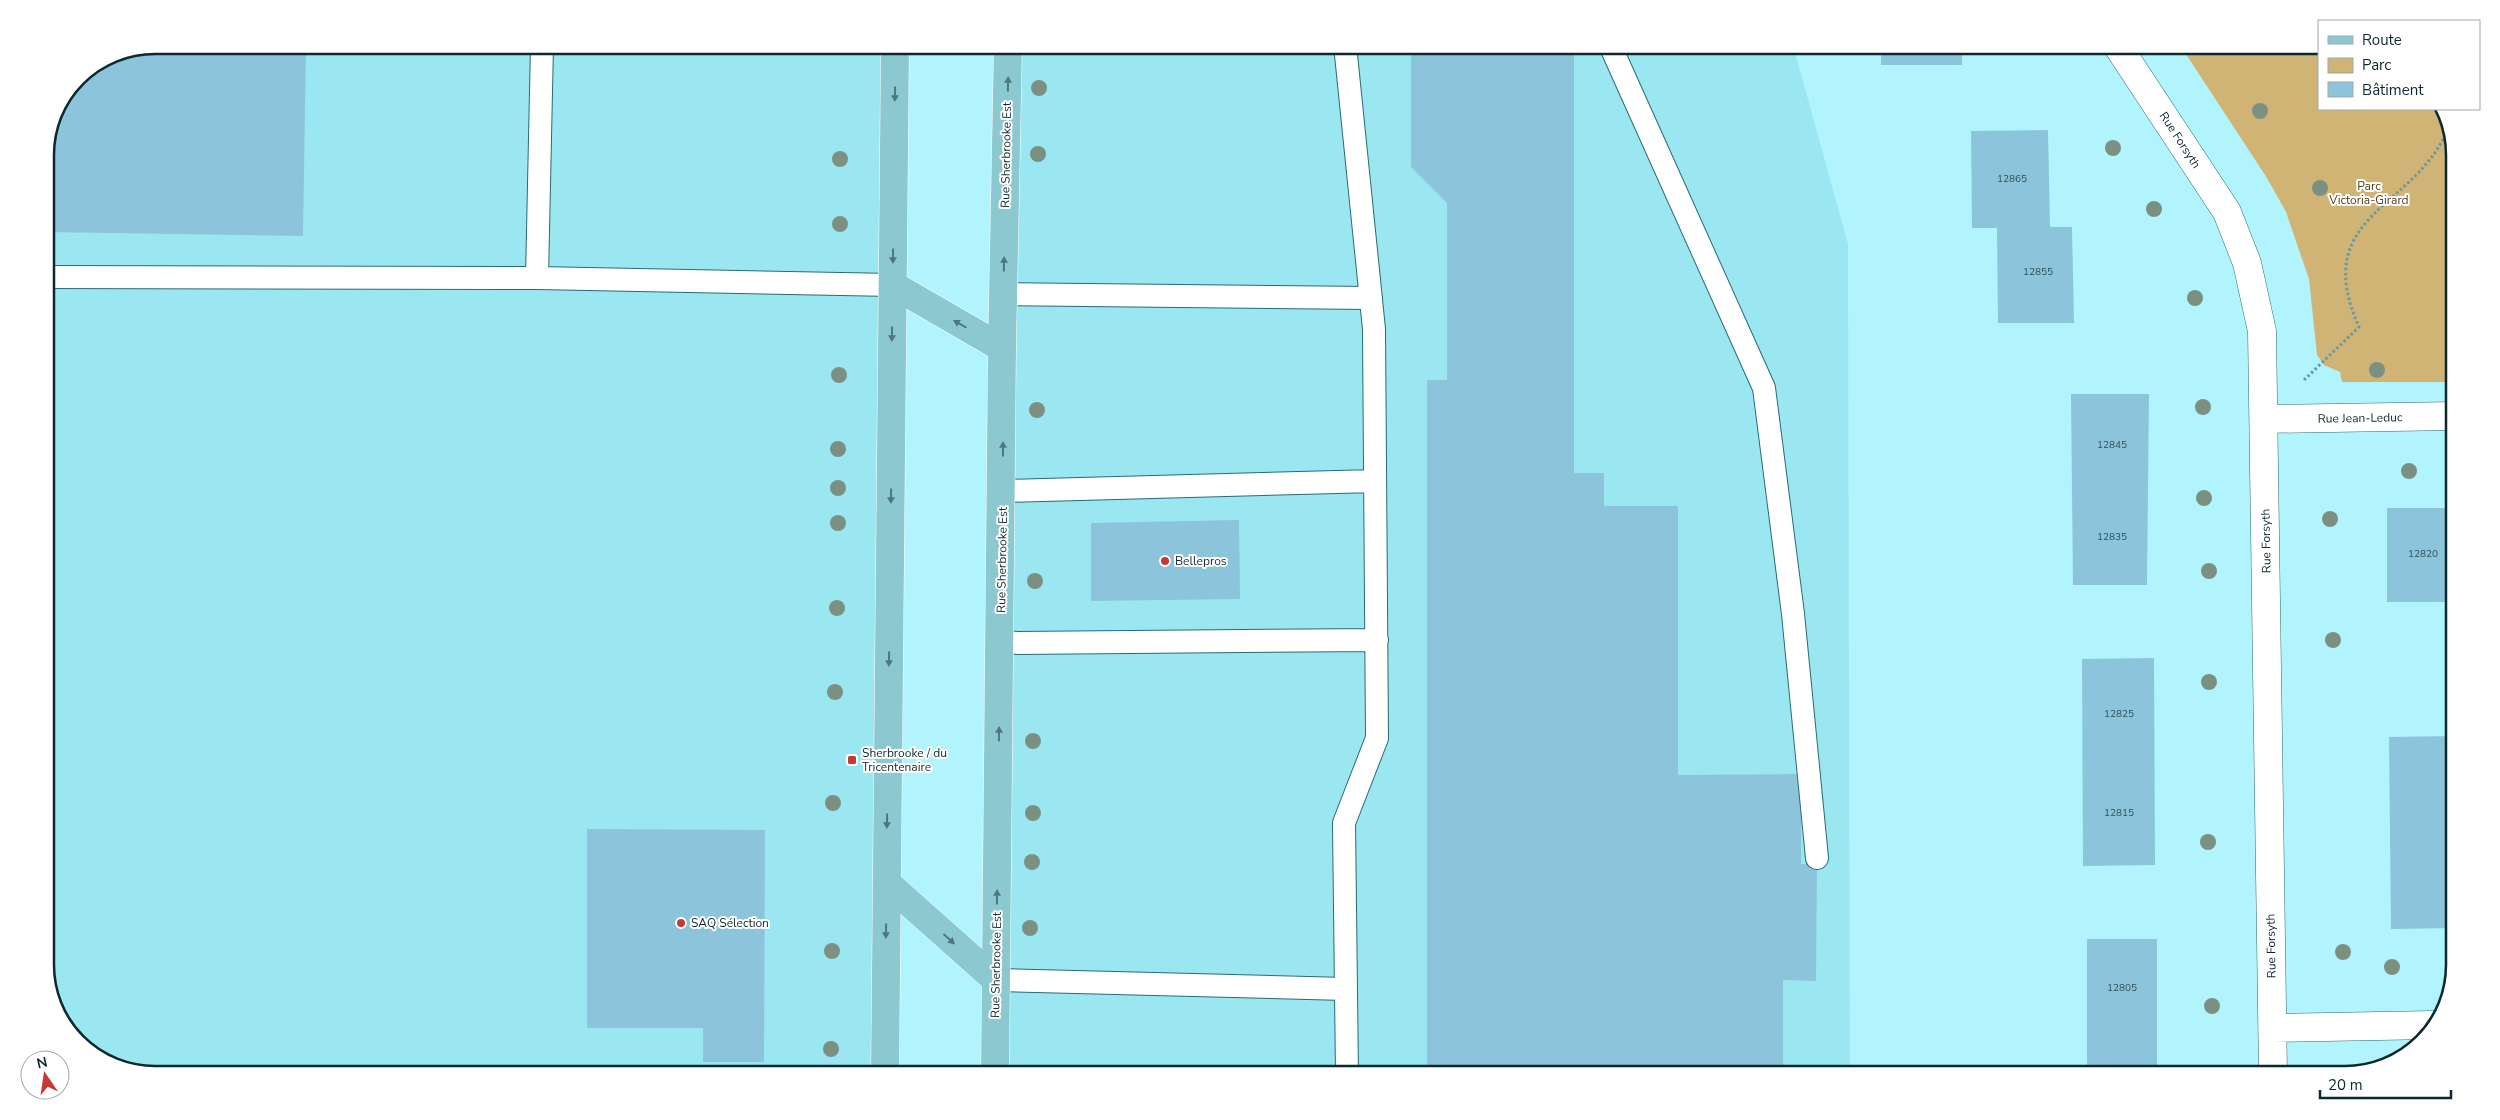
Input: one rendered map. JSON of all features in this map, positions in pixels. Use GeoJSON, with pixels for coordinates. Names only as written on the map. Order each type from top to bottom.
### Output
{"type":"FeatureCollection","features":[{"type":"Feature","properties":{"kind":"main road"},"geometry":{"type":"LineString","coordinates":[[885,1066],[896,54]]}},
{"type":"Feature","properties":{"kind":"main road","name":"Rue Sherbrooke Est"},"geometry":{"type":"LineString","coordinates":[[995,1066],[1003,490],[1002,348],[1008,54]]}},
{"type":"Feature","properties":{"kind":"main road"},"geometry":{"type":"LineString","coordinates":[[892,285],[1002,348]]}},
{"type":"Feature","properties":{"kind":"main road"},"geometry":{"type":"LineString","coordinates":[[887,882],[996,980]]}},
{"type":"Feature","properties":{"kind":"street","name":"Rue Forsyth"},"geometry":{"type":"LineString","coordinates":[[2123,54],[2227,212],[2247,263],[2262,331],[2273,1066]]}},
{"type":"Feature","properties":{"kind":"street","name":"Rue Jean-Leduc"},"geometry":{"type":"LineString","coordinates":[[2264,419],[2446,416]]}},
{"type":"Feature","properties":{"kind":"street"},"geometry":{"type":"LineString","coordinates":[[2272,1028],[2426,1025]]}},
{"type":"Feature","properties":{"kind":"lane"},"geometry":{"type":"LineString","coordinates":[[537,278],[542,54]]}},
{"type":"Feature","properties":{"kind":"lane"},"geometry":{"type":"LineString","coordinates":[[1346,54],[1374,329],[1377,640],[1377,738],[1344,823],[1347,1066]]}},
{"type":"Feature","properties":{"kind":"lane"},"geometry":{"type":"LineString","coordinates":[[1614,54],[1764,388],[1793,614],[1817,858]]}},
{"type":"Feature","properties":{"kind":"lane"},"geometry":{"type":"LineString","coordinates":[[54,277],[537,278],[892,285]]}},
{"type":"Feature","properties":{"kind":"lane"},"geometry":{"type":"LineString","coordinates":[[1004,294],[1371,298]]}},
{"type":"Feature","properties":{"kind":"lane"},"geometry":{"type":"LineString","coordinates":[[1003,490],[1376,481]]}},
{"type":"Feature","properties":{"kind":"lane"},"geometry":{"type":"LineString","coordinates":[[1000,643],[1377,640]]}},
{"type":"Feature","properties":{"kind":"lane"},"geometry":{"type":"LineString","coordinates":[[996,980],[1346,989]]}},
{"type":"Feature","properties":{"kind":"path"},"geometry":{"type":"LineString","coordinates":[[2264,419],[2359,327],[2345,284],[2347,256],[2355,237],[2369,219],[2435,153],[2444,136]]}},
{"type":"Feature","properties":{"kind":"shaded area"},"geometry":{"type":"Polygon","coordinates":[[[145,54],[148,54],[895,54],[885,1066],[155,1066],[135,1064],[116,1059],[104,1053],[79,1032],[64,1010],[59,998],[54,972],[54,148],[56,138],[145,54]]]}},
{"type":"Feature","properties":{"kind":"shaded area"},"geometry":{"type":"Polygon","coordinates":[[[1004,54],[1795,54],[1848,244],[1850,1066],[995,1066],[1004,54]]]}},
{"type":"Feature","properties":{"kind":"green space","name":"Parc Victoria-Girard"},"geometry":{"type":"Polygon","coordinates":[[[2186,54],[2318,54],[2318,110],[2436,110],[2441,122],[2446,148],[2446,382],[2342,382],[2340,372],[2324,365],[2317,355],[2309,279],[2286,212],[2267,178],[2186,54]]]}},
{"type":"Feature","properties":{"kind":"building"},"geometry":{"type":"Polygon","coordinates":[[[148,54],[306,54],[303,236],[54,232],[54,148],[57,129],[67,104],[88,79],[104,67],[116,61],[135,56],[148,54]]]}},
{"type":"Feature","properties":{"kind":"building"},"geometry":{"type":"Polygon","coordinates":[[[1411,54],[1574,54],[1574,473],[1604,473],[1604,506],[1678,506],[1678,775],[1801,774],[1801,864],[1817,864],[1816,981],[1783,980],[1783,1066],[1427,1066],[1427,380],[1447,380],[1447,203],[1411,167],[1411,54]]]}},
{"type":"Feature","properties":{"kind":"building"},"geometry":{"type":"Polygon","coordinates":[[[1881,54],[1962,54],[1962,65],[1881,65],[1881,54]]]}},
{"type":"Feature","properties":{"kind":"building"},"geometry":{"type":"Polygon","coordinates":[[[2048,130],[2050,227],[2072,227],[2074,323],[1998,323],[1997,228],[1972,228],[1971,131],[2048,130]]]}},
{"type":"Feature","properties":{"kind":"building"},"geometry":{"type":"Polygon","coordinates":[[[2071,394],[2149,394],[2147,585],[2073,585],[2071,394]]]}},
{"type":"Feature","properties":{"kind":"building"},"geometry":{"type":"Polygon","coordinates":[[[2387,508],[2446,508],[2446,602],[2387,602],[2387,508]]]}},
{"type":"Feature","properties":{"kind":"building","name":"Bellepros"},"geometry":{"type":"Polygon","coordinates":[[[1239,520],[1240,599],[1091,601],[1091,523],[1239,520]]]}},
{"type":"Feature","properties":{"kind":"building"},"geometry":{"type":"Polygon","coordinates":[[[2154,658],[2155,865],[2083,866],[2082,659],[2154,658]]]}},
{"type":"Feature","properties":{"kind":"building"},"geometry":{"type":"Polygon","coordinates":[[[2446,736],[2446,928],[2391,929],[2389,737],[2446,736]]]}},
{"type":"Feature","properties":{"kind":"building"},"geometry":{"type":"Polygon","coordinates":[[[587,829],[765,830],[764,1062],[703,1062],[703,1028],[587,1028],[587,829]]]}},
{"type":"Feature","properties":{"kind":"building"},"geometry":{"type":"Polygon","coordinates":[[[2087,939],[2157,939],[2157,1066],[2087,1066],[2087,939]]]}},
{"type":"Feature","properties":{"kind":"place","name":"Bellepros"},"geometry":{"type":"Point","coordinates":[1165,561]}},
{"type":"Feature","properties":{"kind":"place","name":"Sherbrooke / du Tricentenaire"},"geometry":{"type":"Point","coordinates":[852,760]}},
{"type":"Feature","properties":{"kind":"place","name":"SAQ Sélection"},"geometry":{"type":"Point","coordinates":[681,923]}}]}
